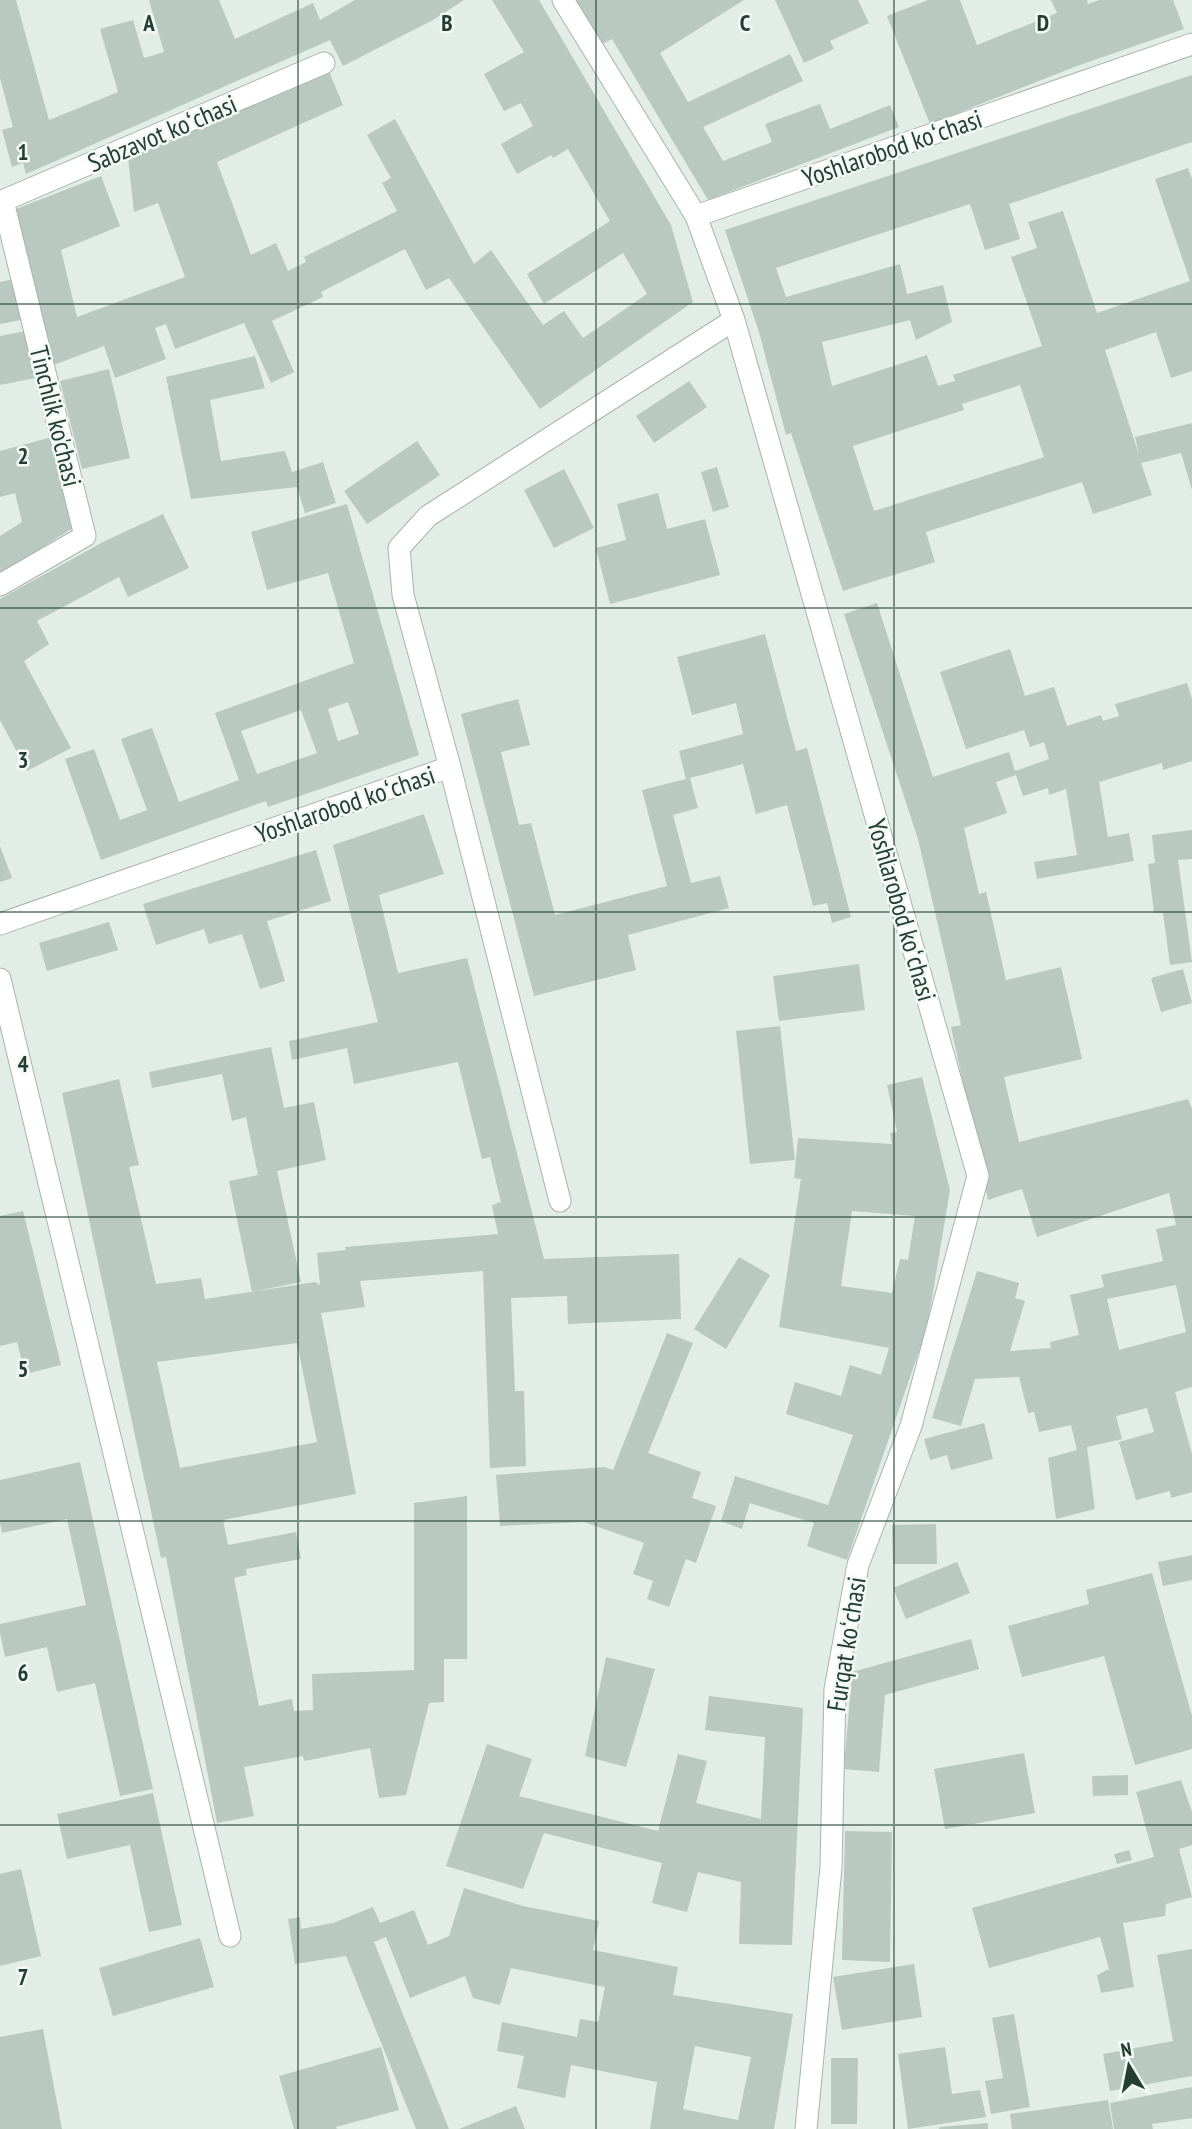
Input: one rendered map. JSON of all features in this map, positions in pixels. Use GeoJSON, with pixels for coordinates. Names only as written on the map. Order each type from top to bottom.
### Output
{"type":"FeatureCollection","features":[{"type":"Feature","properties":{"kind":"street"},"geometry":{"type":"LineString","coordinates":[[563,0],[696,216]]}},
{"type":"Feature","properties":{"kind":"street","name":"Yoshlarobod koʻchasi"},"geometry":{"type":"LineString","coordinates":[[978,1176],[734,320],[696,216],[1192,44]]}},
{"type":"Feature","properties":{"kind":"street","name":"Sabzavot koʻchasi"},"geometry":{"type":"LineString","coordinates":[[1,201],[324,63]]}},
{"type":"Feature","properties":{"kind":"street","name":"Tinchlik ko'chasi"},"geometry":{"type":"LineString","coordinates":[[0,585],[85,536],[1,201]]}},
{"type":"Feature","properties":{"kind":"street","name":"Yoshlarobod koʻchasi"},"geometry":{"type":"LineString","coordinates":[[0,924],[450,767],[402,595],[399,548],[428,516],[734,320]]}},
{"type":"Feature","properties":{"kind":"street"},"geometry":{"type":"LineString","coordinates":[[450,767],[560,1200]]}},
{"type":"Feature","properties":{"kind":"street"},"geometry":{"type":"LineString","coordinates":[[0,979],[230,1936]]}},
{"type":"Feature","properties":{"kind":"street","name":"Furqat koʻchasi"},"geometry":{"type":"LineString","coordinates":[[806,2129],[831,1867],[835,1689],[858,1565],[911,1426],[978,1176]]}},
{"type":"Feature","properties":{"kind":"building"},"geometry":{"type":"Polygon","coordinates":[[[0,0],[16,0],[49,120],[118,92],[100,29],[133,20],[144,58],[164,52],[149,0],[219,0],[235,39],[313,3],[320,20],[355,0],[464,0],[433,20],[343,66],[330,40],[26,174],[23,163],[12,167],[2,130],[13,127],[0,78],[0,0]]]}},
{"type":"Feature","properties":{"kind":"building"},"geometry":{"type":"Polygon","coordinates":[[[492,0],[539,0],[671,225],[693,302],[540,409],[449,278],[426,290],[405,249],[321,292],[323,297],[272,321],[294,372],[271,383],[244,323],[175,349],[166,324],[155,328],[166,359],[115,378],[104,346],[51,366],[8,212],[101,176],[120,226],[61,250],[77,317],[185,277],[158,203],[134,212],[128,158],[176,140],[175,136],[328,69],[343,105],[217,162],[251,255],[276,243],[288,271],[306,262],[304,257],[397,211],[382,183],[391,178],[367,135],[395,119],[474,264],[491,250],[543,325],[564,311],[583,338],[647,294],[623,253],[544,304],[527,274],[610,221],[568,149],[517,174],[501,144],[533,126],[521,103],[504,111],[484,74],[524,52],[492,0]]]}},
{"type":"Feature","properties":{"kind":"building"},"geometry":{"type":"Polygon","coordinates":[[[573,0],[744,0],[660,53],[688,102],[790,54],[803,81],[703,127],[723,161],[772,142],[765,124],[820,104],[830,129],[890,105],[899,127],[708,200],[612,39],[599,46],[573,0]]]}},
{"type":"Feature","properties":{"kind":"building"},"geometry":{"type":"Polygon","coordinates":[[[775,0],[858,0],[869,23],[830,41],[834,49],[804,63],[775,0]]]}},
{"type":"Feature","properties":{"kind":"building"},"geometry":{"type":"Polygon","coordinates":[[[928,0],[960,0],[977,45],[1057,13],[1051,0],[1087,0],[1088,4],[1099,0],[1173,0],[1184,29],[1077,66],[930,124],[887,16],[928,0]]]}},
{"type":"Feature","properties":{"kind":"building"},"geometry":{"type":"Polygon","coordinates":[[[1192,75],[1192,142],[1009,204],[1020,239],[985,250],[970,204],[776,268],[786,297],[900,264],[907,294],[943,285],[952,322],[916,340],[910,320],[822,342],[832,386],[927,355],[938,386],[955,381],[953,375],[1042,346],[1011,257],[1037,248],[1028,222],[1063,211],[1097,313],[1190,281],[1155,179],[1188,168],[1192,179],[1192,371],[1171,378],[1156,332],[1105,350],[1139,455],[1135,437],[1192,423],[1192,490],[1181,453],[1141,463],[1152,495],[1093,514],[1082,482],[926,532],[935,562],[843,591],[791,433],[786,435],[759,332],[725,230],[1192,75]],[[1020,385],[962,404],[964,410],[853,446],[874,511],[1044,457],[1020,385]]]}},
{"type":"Feature","properties":{"kind":"building"},"geometry":{"type":"Polygon","coordinates":[[[18,278],[26,319],[0,324],[0,282],[18,278]]]}},
{"type":"Feature","properties":{"kind":"building"},"geometry":{"type":"Polygon","coordinates":[[[30,330],[40,377],[0,385],[0,336],[30,330]]]}},
{"type":"Feature","properties":{"kind":"building"},"geometry":{"type":"Polygon","coordinates":[[[255,356],[265,388],[210,400],[221,461],[285,451],[292,472],[323,462],[336,503],[305,513],[297,487],[191,499],[166,377],[255,356]]]}},
{"type":"Feature","properties":{"kind":"building"},"geometry":{"type":"Polygon","coordinates":[[[109,369],[130,458],[82,469],[60,381],[109,369]]]}},
{"type":"Feature","properties":{"kind":"building"},"geometry":{"type":"Polygon","coordinates":[[[689,381],[707,407],[654,443],[636,416],[689,381]]]}},
{"type":"Feature","properties":{"kind":"building"},"geometry":{"type":"Polygon","coordinates":[[[52,437],[76,526],[0,574],[0,536],[22,522],[15,493],[0,497],[0,451],[52,437]]]}},
{"type":"Feature","properties":{"kind":"building"},"geometry":{"type":"Polygon","coordinates":[[[417,441],[440,475],[367,524],[344,491],[417,441]]]}},
{"type":"Feature","properties":{"kind":"building"},"geometry":{"type":"Polygon","coordinates":[[[717,467],[729,507],[713,512],[701,472],[717,467]]]}},
{"type":"Feature","properties":{"kind":"building"},"geometry":{"type":"Polygon","coordinates":[[[564,469],[594,528],[554,548],[524,490],[564,469]]]}},
{"type":"Feature","properties":{"kind":"building"},"geometry":{"type":"Polygon","coordinates":[[[658,493],[667,529],[705,519],[720,575],[610,604],[596,548],[626,540],[617,504],[658,493]]]}},
{"type":"Feature","properties":{"kind":"building"},"geometry":{"type":"Polygon","coordinates":[[[347,504],[419,755],[268,807],[266,801],[101,860],[65,759],[94,749],[120,820],[147,810],[121,739],[152,728],[179,802],[239,780],[215,713],[354,663],[328,573],[267,590],[251,532],[347,504]],[[348,702],[328,709],[338,741],[359,734],[348,702]],[[301,710],[241,731],[257,774],[317,753],[301,710]]]}},
{"type":"Feature","properties":{"kind":"building"},"geometry":{"type":"Polygon","coordinates":[[[163,514],[189,568],[128,597],[119,577],[37,621],[49,644],[24,661],[71,748],[27,771],[0,720],[0,599],[103,542],[163,514]]]}},
{"type":"Feature","properties":{"kind":"building"},"geometry":{"type":"Polygon","coordinates":[[[877,603],[933,777],[1009,752],[1015,771],[1049,759],[1044,742],[1030,747],[1024,730],[966,749],[940,672],[1010,649],[1025,696],[1054,687],[1067,726],[1101,715],[1103,721],[1119,716],[1115,704],[1187,683],[1192,699],[1192,761],[1163,770],[1162,763],[1099,782],[1108,837],[1129,833],[1134,861],[1037,879],[1034,862],[1077,855],[1066,789],[1049,795],[1048,788],[1023,796],[1016,775],[996,782],[1007,813],[964,828],[979,894],[986,892],[1006,980],[1061,967],[1082,1059],[1004,1077],[1019,1142],[1188,1099],[1192,1109],[1192,1387],[1175,1392],[1192,1454],[1192,1492],[1171,1498],[1170,1491],[1136,1500],[1119,1442],[1154,1432],[1147,1408],[1116,1416],[1122,1439],[1087,1447],[1095,1509],[1056,1519],[1048,1458],[1077,1450],[1071,1425],[1039,1432],[1034,1412],[1028,1413],[1019,1377],[975,1379],[961,1426],[932,1418],[977,1271],[1019,1283],[1015,1298],[1025,1301],[1010,1351],[1051,1348],[1050,1342],[1079,1335],[1070,1295],[1104,1287],[1101,1275],[1163,1261],[1156,1229],[1176,1225],[1169,1193],[1037,1237],[1022,1189],[988,1200],[951,1027],[961,1025],[918,839],[844,614],[877,603]],[[1176,1285],[1107,1299],[1119,1350],[1186,1332],[1176,1285]]]}},
{"type":"Feature","properties":{"kind":"building"},"geometry":{"type":"Polygon","coordinates":[[[765,634],[796,751],[807,748],[851,917],[832,923],[827,903],[813,906],[787,805],[756,814],[743,764],[690,778],[698,808],[673,815],[691,883],[720,876],[729,908],[628,935],[636,970],[534,996],[461,714],[518,699],[530,745],[501,752],[519,825],[531,823],[555,915],[667,886],[642,790],[686,779],[679,751],[743,734],[736,703],[692,715],[677,657],[765,634]]]}},
{"type":"Feature","properties":{"kind":"building"},"geometry":{"type":"Polygon","coordinates":[[[424,814],[444,874],[379,895],[398,973],[467,958],[544,1259],[679,1254],[681,1319],[568,1324],[567,1296],[511,1298],[515,1391],[524,1391],[526,1466],[490,1468],[483,1271],[360,1281],[365,1307],[321,1313],[356,1494],[223,1520],[228,1545],[296,1532],[301,1559],[246,1569],[247,1575],[234,1578],[259,1706],[292,1699],[294,1711],[313,1710],[312,1674],[414,1670],[414,1503],[467,1496],[467,1659],[444,1659],[444,1702],[429,1703],[406,1795],[379,1798],[370,1748],[304,1761],[303,1756],[244,1767],[254,1816],[217,1823],[166,1557],[161,1558],[62,1093],[119,1079],[139,1165],[129,1167],[156,1284],[201,1278],[205,1299],[315,1282],[320,1285],[317,1253],[346,1250],[345,1247],[498,1234],[492,1205],[501,1202],[490,1157],[482,1159],[458,1062],[354,1084],[347,1048],[292,1060],[289,1041],[378,1022],[333,845],[424,814]],[[297,1343],[157,1362],[180,1468],[317,1442],[297,1343]]]}},
{"type":"Feature","properties":{"kind":"building"},"geometry":{"type":"Polygon","coordinates":[[[1192,830],[1192,859],[1178,860],[1192,962],[1170,965],[1163,913],[1154,913],[1148,864],[1155,863],[1152,835],[1192,830]]]}},
{"type":"Feature","properties":{"kind":"building"},"geometry":{"type":"Polygon","coordinates":[[[0,846],[12,878],[0,882],[0,846]]]}},
{"type":"Feature","properties":{"kind":"building"},"geometry":{"type":"Polygon","coordinates":[[[316,850],[331,901],[267,921],[285,981],[260,989],[242,934],[209,944],[204,929],[156,945],[143,904],[316,850]]]}},
{"type":"Feature","properties":{"kind":"building"},"geometry":{"type":"Polygon","coordinates":[[[109,922],[118,950],[47,971],[39,943],[109,922]]]}},
{"type":"Feature","properties":{"kind":"building"},"geometry":{"type":"Polygon","coordinates":[[[859,964],[865,1010],[779,1021],[773,976],[859,964]]]}},
{"type":"Feature","properties":{"kind":"building"},"geometry":{"type":"Polygon","coordinates":[[[1183,969],[1192,1003],[1161,1012],[1151,978],[1183,969]]]}},
{"type":"Feature","properties":{"kind":"building"},"geometry":{"type":"Polygon","coordinates":[[[780,1026],[795,1160],[750,1164],[736,1031],[780,1026]]]}},
{"type":"Feature","properties":{"kind":"building"},"geometry":{"type":"Polygon","coordinates":[[[271,1047],[284,1108],[314,1102],[326,1160],[277,1171],[301,1282],[252,1292],[229,1181],[258,1175],[246,1117],[232,1121],[222,1074],[152,1088],[149,1072],[271,1047]]]}},
{"type":"Feature","properties":{"kind":"building"},"geometry":{"type":"Polygon","coordinates":[[[922,1077],[950,1190],[927,1328],[847,1560],[807,1546],[814,1523],[750,1503],[742,1529],[721,1521],[735,1476],[828,1505],[853,1435],[786,1414],[795,1382],[841,1396],[850,1365],[881,1375],[889,1348],[779,1327],[801,1179],[794,1178],[798,1138],[892,1144],[890,1133],[897,1132],[887,1085],[922,1077]],[[852,1211],[841,1286],[892,1293],[900,1259],[908,1260],[915,1216],[852,1211]]]}},
{"type":"Feature","properties":{"kind":"building"},"geometry":{"type":"Polygon","coordinates":[[[23,1211],[61,1365],[25,1374],[17,1342],[0,1346],[0,1216],[23,1211]]]}},
{"type":"Feature","properties":{"kind":"building"},"geometry":{"type":"Polygon","coordinates":[[[739,1257],[770,1275],[726,1349],[694,1329],[739,1257]]]}},
{"type":"Feature","properties":{"kind":"building"},"geometry":{"type":"Polygon","coordinates":[[[667,1333],[693,1343],[648,1453],[701,1472],[692,1498],[716,1506],[696,1563],[686,1559],[669,1607],[647,1599],[653,1581],[633,1574],[644,1543],[584,1522],[500,1526],[496,1475],[604,1467],[613,1470],[667,1333]]]}},
{"type":"Feature","properties":{"kind":"building"},"geometry":{"type":"Polygon","coordinates":[[[984,1423],[993,1459],[951,1470],[947,1455],[930,1460],[924,1439],[984,1423]]]}},
{"type":"Feature","properties":{"kind":"building"},"geometry":{"type":"Polygon","coordinates":[[[80,1462],[153,1789],[120,1796],[95,1683],[57,1692],[47,1647],[5,1657],[0,1633],[0,1624],[86,1605],[67,1519],[2,1533],[0,1522],[0,1480],[80,1462]]]}},
{"type":"Feature","properties":{"kind":"building"},"geometry":{"type":"Polygon","coordinates":[[[936,1524],[937,1564],[893,1564],[892,1525],[936,1524]]]}},
{"type":"Feature","properties":{"kind":"building"},"geometry":{"type":"Polygon","coordinates":[[[1192,1555],[1192,1580],[1163,1586],[1158,1562],[1192,1555]]]}},
{"type":"Feature","properties":{"kind":"building"},"geometry":{"type":"Polygon","coordinates":[[[957,1562],[970,1593],[906,1619],[893,1588],[957,1562]]]}},
{"type":"Feature","properties":{"kind":"building"},"geometry":{"type":"Polygon","coordinates":[[[1152,1573],[1192,1716],[1192,1749],[1135,1765],[1104,1656],[1022,1677],[1008,1626],[1089,1604],[1086,1590],[1152,1573]]]}},
{"type":"Feature","properties":{"kind":"building"},"geometry":{"type":"Polygon","coordinates":[[[971,1639],[979,1669],[885,1695],[879,1772],[844,1769],[852,1672],[971,1639]]]}},
{"type":"Feature","properties":{"kind":"building"},"geometry":{"type":"Polygon","coordinates":[[[606,1657],[655,1669],[626,1767],[585,1756],[606,1657]]]}},
{"type":"Feature","properties":{"kind":"building"},"geometry":{"type":"Polygon","coordinates":[[[709,1696],[803,1708],[792,1945],[739,1944],[741,1882],[698,1872],[687,1912],[652,1903],[662,1863],[544,1833],[523,1889],[446,1866],[487,1744],[532,1759],[519,1796],[658,1831],[678,1754],[707,1761],[696,1803],[761,1819],[765,1737],[705,1730],[709,1696]]]}},
{"type":"Feature","properties":{"kind":"building"},"geometry":{"type":"Polygon","coordinates":[[[1024,1753],[1035,1813],[945,1829],[934,1769],[1024,1753]]]}},
{"type":"Feature","properties":{"kind":"building"},"geometry":{"type":"Polygon","coordinates":[[[1128,1775],[1128,1795],[1093,1796],[1092,1776],[1128,1775]]]}},
{"type":"Feature","properties":{"kind":"building"},"geometry":{"type":"Polygon","coordinates":[[[1181,1780],[1192,1812],[1192,1845],[1179,1849],[1192,1897],[1166,1904],[1165,1916],[1123,1923],[1134,1987],[1101,1993],[1097,1975],[1109,1969],[1100,1937],[989,1968],[972,1908],[1154,1857],[1136,1792],[1181,1780]]]}},
{"type":"Feature","properties":{"kind":"building"},"geometry":{"type":"Polygon","coordinates":[[[153,1793],[182,1925],[149,1932],[130,1845],[67,1859],[57,1814],[153,1793]]]}},
{"type":"Feature","properties":{"kind":"building"},"geometry":{"type":"Polygon","coordinates":[[[845,1831],[892,1832],[890,1962],[842,1960],[845,1831]]]}},
{"type":"Feature","properties":{"kind":"building"},"geometry":{"type":"Polygon","coordinates":[[[1129,1850],[1132,1860],[1117,1864],[1114,1854],[1129,1850]]]}},
{"type":"Feature","properties":{"kind":"building"},"geometry":{"type":"Polygon","coordinates":[[[21,1869],[41,1956],[0,1966],[0,1874],[21,1869]]]}},
{"type":"Feature","properties":{"kind":"building"},"geometry":{"type":"Polygon","coordinates":[[[464,1888],[523,1906],[599,1921],[593,1950],[678,1967],[673,1995],[793,2014],[774,2129],[650,2129],[657,2082],[571,2065],[565,2098],[517,2088],[524,2056],[497,2051],[502,2022],[577,2037],[580,2019],[598,2022],[605,1987],[511,1968],[500,2005],[473,1998],[465,1976],[410,1998],[386,1937],[374,1942],[449,2129],[416,2129],[346,1956],[295,1964],[288,1919],[300,1917],[301,1929],[333,1923],[373,1907],[380,1923],[414,1910],[428,1945],[449,1936],[464,1888]],[[695,2046],[683,2109],[738,2120],[751,2057],[695,2046]]]}},
{"type":"Feature","properties":{"kind":"building"},"geometry":{"type":"Polygon","coordinates":[[[200,1938],[214,1987],[113,2016],[99,1968],[200,1938]]]}},
{"type":"Feature","properties":{"kind":"building"},"geometry":{"type":"Polygon","coordinates":[[[1192,1949],[1192,2076],[1110,2091],[1103,2054],[1173,2041],[1157,1955],[1192,1949]]]}},
{"type":"Feature","properties":{"kind":"building"},"geometry":{"type":"Polygon","coordinates":[[[914,1964],[922,2017],[842,2030],[833,1977],[914,1964]]]}},
{"type":"Feature","properties":{"kind":"building"},"geometry":{"type":"Polygon","coordinates":[[[1014,2014],[1030,2107],[991,2114],[985,2081],[1003,2078],[992,2018],[1014,2014]]]}},
{"type":"Feature","properties":{"kind":"building"},"geometry":{"type":"Polygon","coordinates":[[[43,2029],[62,2129],[0,2129],[0,2037],[43,2029]]]}},
{"type":"Feature","properties":{"kind":"building"},"geometry":{"type":"Polygon","coordinates":[[[381,2047],[399,2110],[336,2127],[337,2129],[294,2129],[279,2076],[381,2047]]]}},
{"type":"Feature","properties":{"kind":"building"},"geometry":{"type":"Polygon","coordinates":[[[945,2047],[952,2094],[980,2090],[986,2117],[908,2129],[898,2054],[945,2047]]]}},
{"type":"Feature","properties":{"kind":"building"},"geometry":{"type":"Polygon","coordinates":[[[831,2058],[858,2058],[857,2124],[831,2124],[831,2058]]]}},
{"type":"Feature","properties":{"kind":"building"},"geometry":{"type":"Polygon","coordinates":[[[1192,2087],[1192,2118],[1152,2124],[1153,2129],[1114,2129],[1110,2103],[1192,2087]]]}},
{"type":"Feature","properties":{"kind":"building"},"geometry":{"type":"Polygon","coordinates":[[[1108,2100],[1113,2129],[1012,2129],[1010,2114],[1108,2100]]]}},
{"type":"Feature","properties":{"kind":"building"},"geometry":{"type":"Polygon","coordinates":[[[516,2106],[525,2129],[459,2129],[516,2106]]]}},
{"type":"Feature","properties":{"kind":"building"},"geometry":{"type":"Polygon","coordinates":[[[988,2123],[988,2129],[939,2129],[939,2127],[988,2123]]]}}]}
